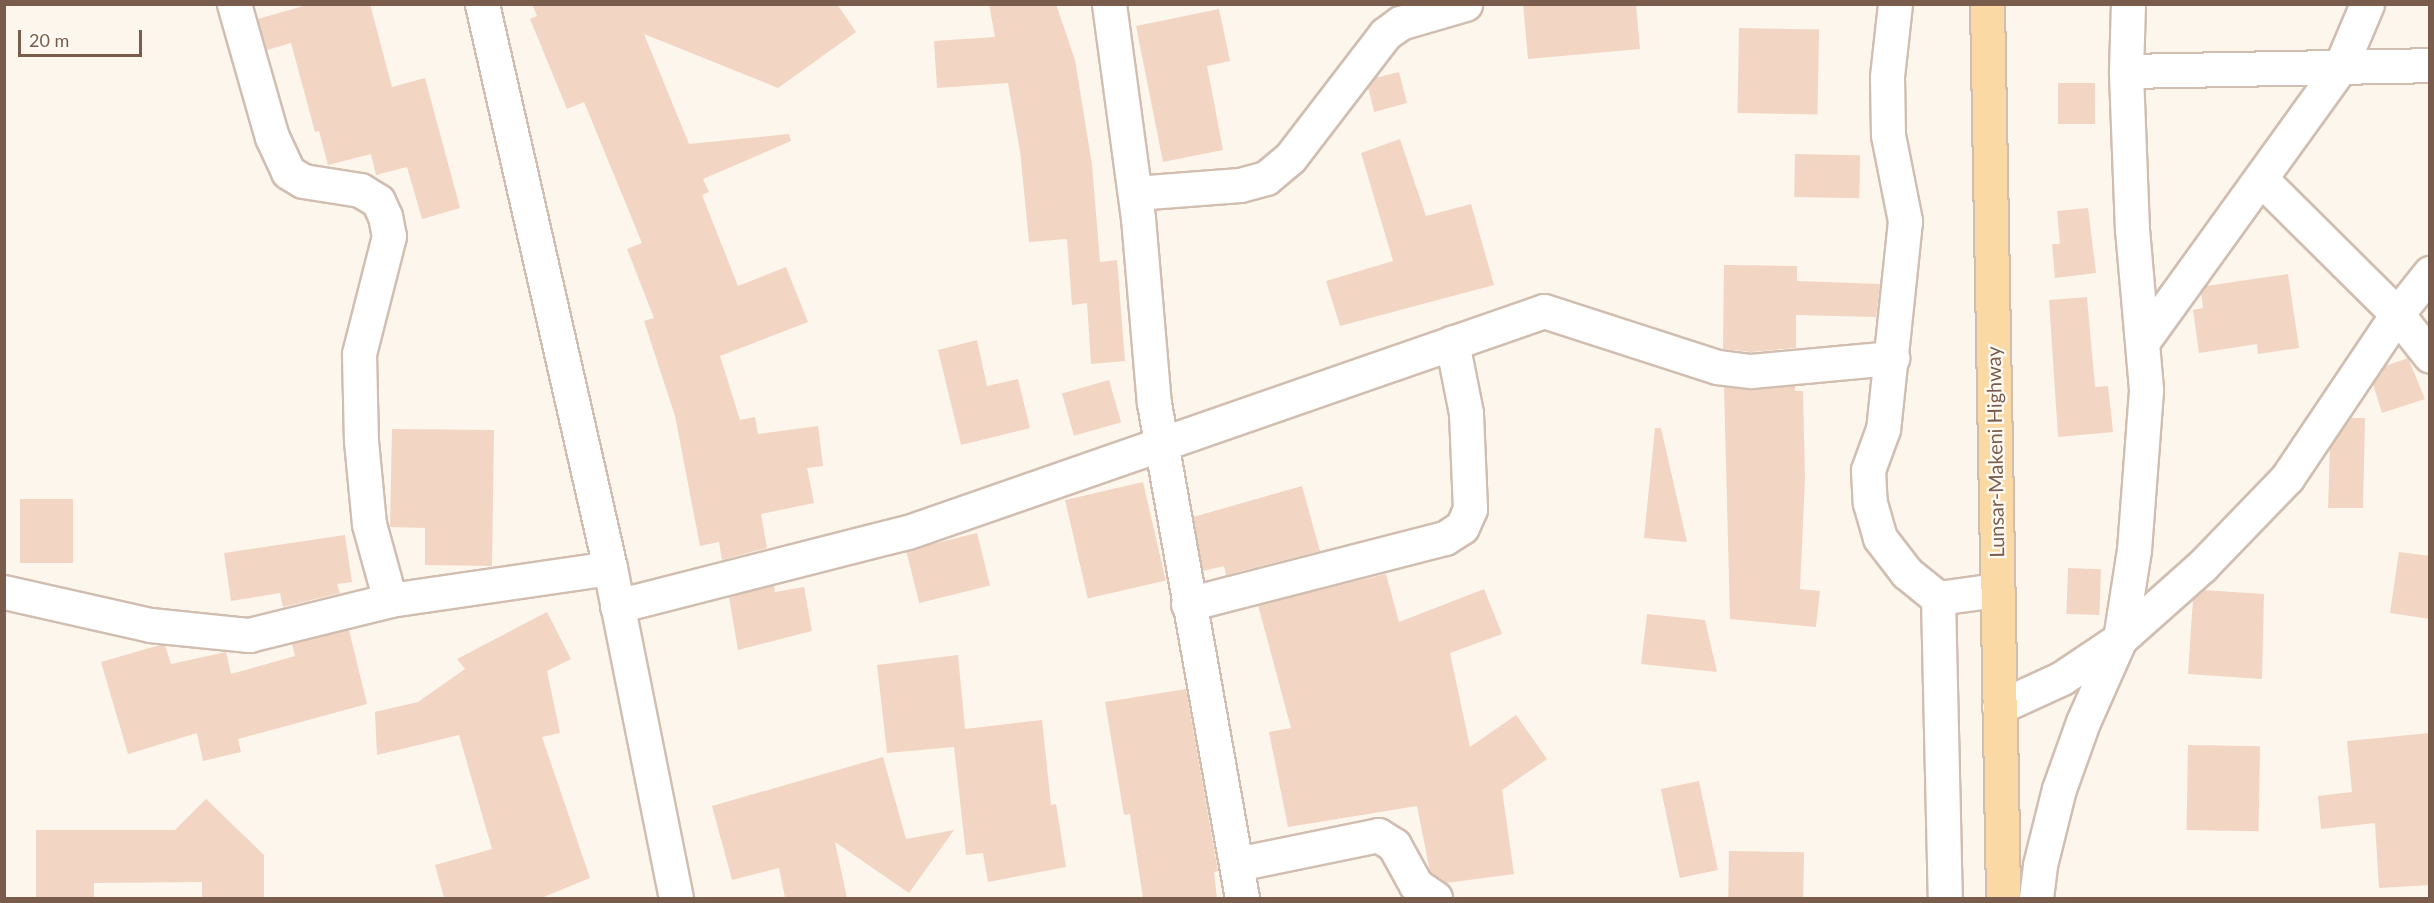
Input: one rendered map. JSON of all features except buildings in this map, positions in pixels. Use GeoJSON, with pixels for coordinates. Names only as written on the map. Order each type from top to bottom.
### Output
{"type":"FeatureCollection","features":[{"type":"Feature","properties":{"kind":"main road","name":"Lunsar-Makeni Highway"},"geometry":{"type":"LineString","coordinates":[[1987,4],[2003,898]]}},
{"type":"Feature","properties":{"kind":"street"},"geometry":{"type":"LineString","coordinates":[[234,4],[272,137],[288,172],[303,181],[360,190],[378,201],[385,216],[389,236],[359,354],[361,441],[369,524],[390,600]]}},
{"type":"Feature","properties":{"kind":"street"},"geometry":{"type":"LineString","coordinates":[[482,4],[610,568],[676,898]]}},
{"type":"Feature","properties":{"kind":"street"},"geometry":{"type":"LineString","coordinates":[[1109,4],[1135,193],[1161,447],[1242,898]]}},
{"type":"Feature","properties":{"kind":"street"},"geometry":{"type":"LineString","coordinates":[[1135,193],[1240,184],[1266,178],[1290,158],[1385,34],[1400,23],[1465,4]]}},
{"type":"Feature","properties":{"kind":"street"},"geometry":{"type":"LineString","coordinates":[[2036,898],[2040,865],[2059,789],[2083,722],[2120,639],[2134,550],[2146,389],[2132,230],[2126,71],[2128,4]]}},
{"type":"Feature","properties":{"kind":"street"},"geometry":{"type":"LineString","coordinates":[[2142,341],[2262,180],[2340,68],[2367,4]]}},
{"type":"Feature","properties":{"kind":"street"},"geometry":{"type":"LineString","coordinates":[[1890,5],[1887,77],[1888,135],[1905,221],[1883,429],[1868,470],[1870,503],[1880,538],[1907,573],[1938,598],[1997,590]]}},
{"type":"Feature","properties":{"kind":"street"},"geometry":{"type":"LineString","coordinates":[[2126,71],[2430,65]]}},
{"type":"Feature","properties":{"kind":"street"},"geometry":{"type":"LineString","coordinates":[[2262,180],[2397,314],[2430,356]]}},
{"type":"Feature","properties":{"kind":"street"},"geometry":{"type":"LineString","coordinates":[[1999,707],[2061,678],[2120,639],[2202,566],[2287,478],[2397,314],[2430,273]]}},
{"type":"Feature","properties":{"kind":"street"},"geometry":{"type":"LineString","coordinates":[[617,606],[909,532],[1161,447],[1544,311],[1717,367],[1751,372],[1892,358]]}},
{"type":"Feature","properties":{"kind":"street"},"geometry":{"type":"LineString","coordinates":[[1188,604],[1445,538],[1462,527],[1470,509],[1466,413],[1452,342]]}},
{"type":"Feature","properties":{"kind":"street"},"geometry":{"type":"LineString","coordinates":[[4,592],[150,625],[249,635],[390,600],[610,568]]}},
{"type":"Feature","properties":{"kind":"street"},"geometry":{"type":"LineString","coordinates":[[1938,598],[1945,898]]}},
{"type":"Feature","properties":{"kind":"street"},"geometry":{"type":"LineString","coordinates":[[1237,864],[1378,835],[1394,845],[1416,885],[1435,898]]}}]}
